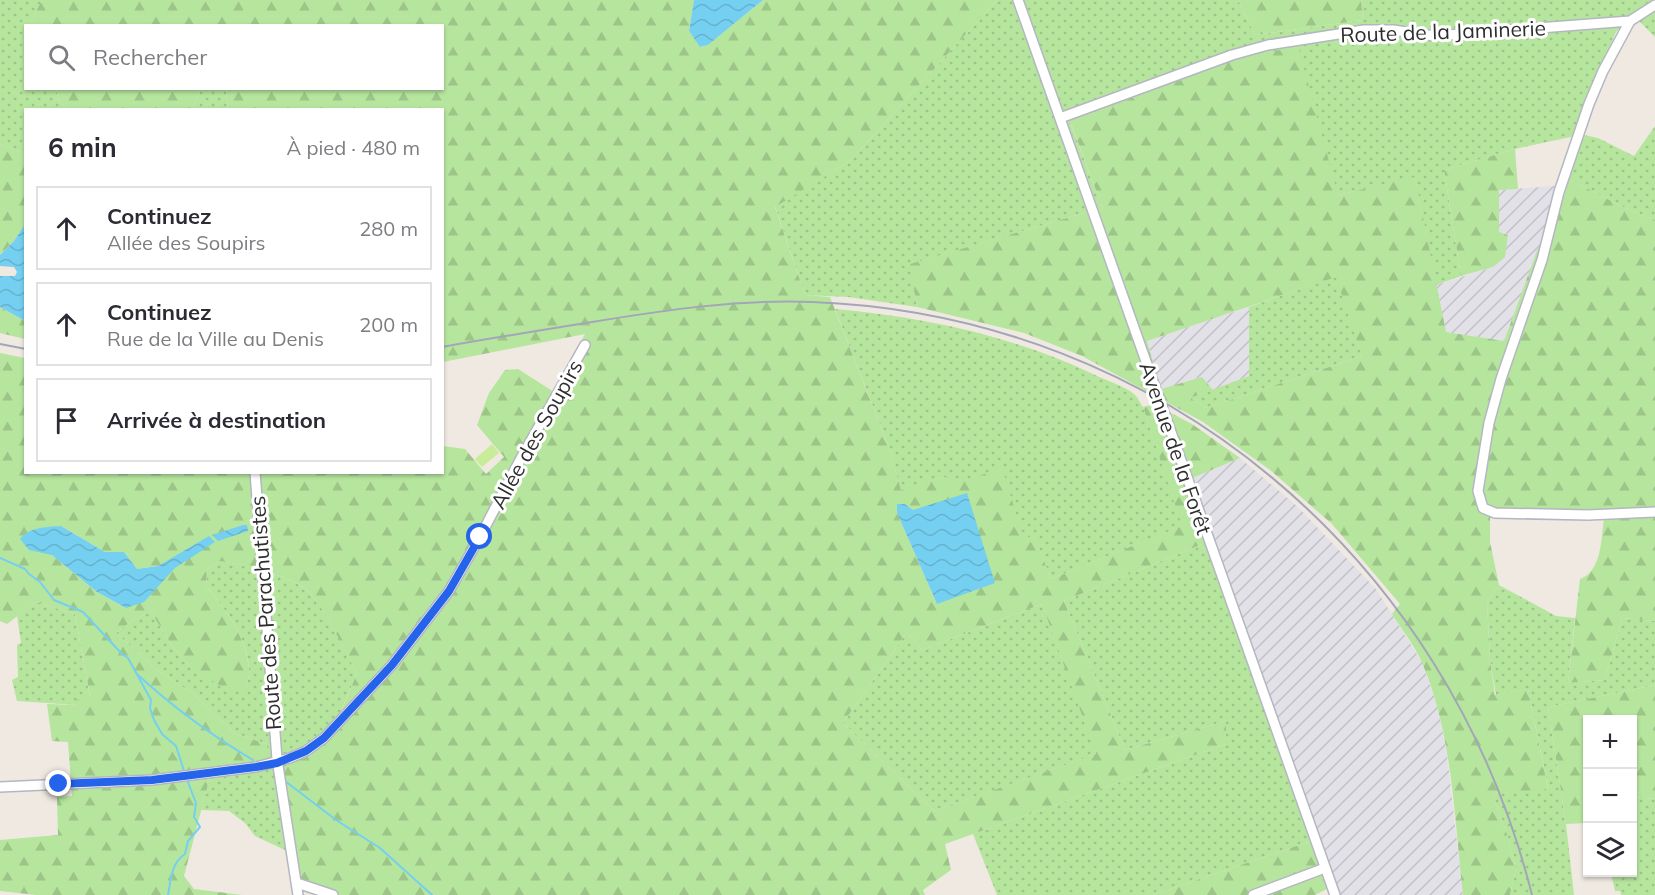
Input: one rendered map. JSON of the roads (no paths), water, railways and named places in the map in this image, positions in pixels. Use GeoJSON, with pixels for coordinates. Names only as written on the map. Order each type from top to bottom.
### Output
{"type":"FeatureCollection","features":[{"type":"Feature","properties":{"kind":"street","name":"Avenue de la Forêt"},"geometry":{"type":"LineString","coordinates":[[1018,0],[1335,895]]}},
{"type":"Feature","properties":{"kind":"street","name":"Route de la Jaminerie"},"geometry":{"type":"LineString","coordinates":[[1060,118],[1232,55],[1268,45],[1364,30],[1393,30],[1434,36],[1630,21],[1655,5]]}},
{"type":"Feature","properties":{"kind":"street"},"geometry":{"type":"LineString","coordinates":[[1630,21],[1607,62],[1589,104],[1559,192],[1549,236],[1501,379],[1489,423],[1478,491],[1483,508],[1496,513],[1588,515],[1655,512]]}},
{"type":"Feature","properties":{"kind":"street","name":"Allée des Soupirs"},"geometry":{"type":"LineString","coordinates":[[0,787],[152,780],[256,767],[277,763],[306,751],[324,738],[392,665],[449,591],[585,345]]}},
{"type":"Feature","properties":{"kind":"street","name":"Route des Parachutistes"},"geometry":{"type":"LineString","coordinates":[[255,474],[277,763],[298,895]]}},
{"type":"Feature","properties":{"kind":"street"},"geometry":{"type":"LineString","coordinates":[[1253,895],[1325,868]]}},
{"type":"Feature","properties":{"kind":"street"},"geometry":{"type":"LineString","coordinates":[[297,883],[333,895]]}},
{"type":"Feature","properties":{"kind":"water"},"geometry":{"type":"Polygon","coordinates":[[[694,0],[763,0],[708,45],[700,47],[689,31],[694,0]]]}},
{"type":"Feature","properties":{"kind":"water"},"geometry":{"type":"Polygon","coordinates":[[[24,226],[24,320],[0,307],[0,276],[15,276],[17,272],[14,267],[0,266],[0,255],[14,241],[24,226]]]}},
{"type":"Feature","properties":{"kind":"water"},"geometry":{"type":"Polygon","coordinates":[[[967,493],[995,583],[937,604],[897,513],[897,504],[905,504],[913,510],[967,493]]]}},
{"type":"Feature","properties":{"kind":"water"},"geometry":{"type":"Polygon","coordinates":[[[247,525],[248,531],[218,541],[212,535],[247,525]]]}},
{"type":"Feature","properties":{"kind":"water"},"geometry":{"type":"Polygon","coordinates":[[[61,526],[105,552],[124,552],[137,569],[158,566],[209,536],[215,542],[175,568],[144,602],[126,608],[97,592],[52,555],[29,550],[20,539],[33,530],[61,526]]]}},
{"type":"Feature","properties":{"kind":"waterway"},"geometry":{"type":"LineString","coordinates":[[0,558],[25,569],[40,582],[54,600],[83,612],[128,658],[151,700],[150,708],[154,720],[162,734],[176,746],[185,774]]}},
{"type":"Feature","properties":{"kind":"waterway"},"geometry":{"type":"LineString","coordinates":[[138,675],[193,720],[253,760]]}},
{"type":"Feature","properties":{"kind":"waterway"},"geometry":{"type":"LineString","coordinates":[[168,895],[174,867],[185,854],[188,841],[200,827],[194,817],[196,803],[186,777]]}},
{"type":"Feature","properties":{"kind":"waterway"},"geometry":{"type":"LineString","coordinates":[[285,781],[336,820],[380,848],[432,895]]}},
{"type":"Feature","properties":{"kind":"railway"},"geometry":{"type":"LineString","coordinates":[[444,347],[675,310],[757,302],[812,302],[940,317],[1060,353],[1171,407],[1272,477],[1360,563],[1433,662],[1491,774],[1532,895]]}},
{"type":"Feature","properties":{"kind":"railway"},"geometry":{"type":"LineString","coordinates":[[0,344],[24,349]]}}]}
